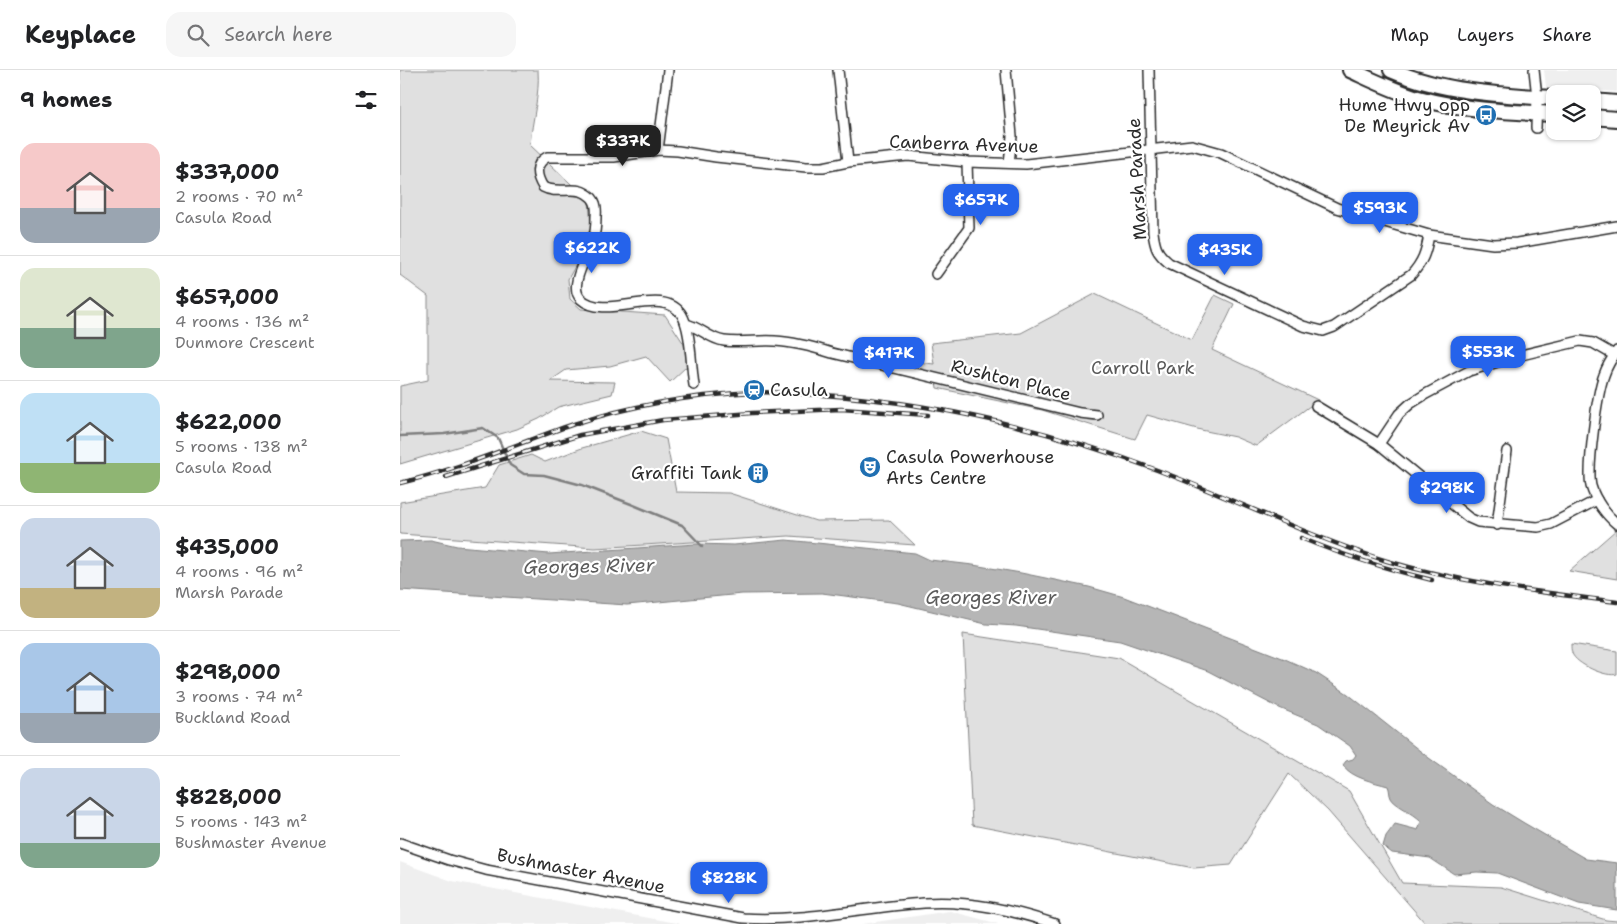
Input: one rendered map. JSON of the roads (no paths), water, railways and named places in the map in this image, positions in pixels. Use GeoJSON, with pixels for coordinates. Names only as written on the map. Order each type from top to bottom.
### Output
{"type":"FeatureCollection","features":[{"type":"Feature","properties":{"kind":"highway"},"geometry":{"type":"LineString","coordinates":[[1350,70],[1392,89],[1451,105],[1546,114]]}},
{"type":"Feature","properties":{"kind":"highway"},"geometry":{"type":"LineString","coordinates":[[1391,70],[1430,84],[1471,91],[1546,98]]}},
{"type":"Feature","properties":{"kind":"highway"},"geometry":{"type":"LineString","coordinates":[[1601,102],[1617,103]]}},
{"type":"Feature","properties":{"kind":"highway"},"geometry":{"type":"LineString","coordinates":[[1601,117],[1617,118]]}},
{"type":"Feature","properties":{"kind":"street"},"geometry":{"type":"LineString","coordinates":[[658,150],[668,70]]}},
{"type":"Feature","properties":{"kind":"street"},"geometry":{"type":"LineString","coordinates":[[838,70],[848,162]]}},
{"type":"Feature","properties":{"kind":"street"},"geometry":{"type":"LineString","coordinates":[[1006,70],[1012,136],[1009,163]]}},
{"type":"Feature","properties":{"kind":"street","name":"Marsh Parade"},"geometry":{"type":"LineString","coordinates":[[1149,70],[1153,232],[1155,245],[1160,255],[1169,263],[1308,328],[1324,331],[1334,327],[1412,275],[1426,255],[1429,235]]}},
{"type":"Feature","properties":{"kind":"street"},"geometry":{"type":"LineString","coordinates":[[1534,70],[1537,97],[1536,128]]}},
{"type":"Feature","properties":{"kind":"street","name":"Canberra Avenue"},"geometry":{"type":"LineString","coordinates":[[686,324],[682,314],[674,307],[658,302],[603,306],[591,305],[581,299],[576,289],[576,282],[595,234],[596,205],[590,195],[585,192],[545,188],[537,174],[538,164],[547,157],[614,157],[658,150],[806,167],[823,167],[848,162],[908,156],[967,162],[1026,164],[1192,145],[1221,153],[1337,208],[1429,235],[1493,244],[1517,243],[1617,226]]}},
{"type":"Feature","properties":{"kind":"street"},"geometry":{"type":"LineString","coordinates":[[936,274],[969,228],[967,162]]}},
{"type":"Feature","properties":{"kind":"street"},"geometry":{"type":"LineString","coordinates":[[686,324],[694,386]]}},
{"type":"Feature","properties":{"kind":"street","name":"Rushton Place"},"geometry":{"type":"LineString","coordinates":[[686,324],[694,325],[715,340],[726,342],[774,341],[800,343],[1070,411],[1097,415]]}},
{"type":"Feature","properties":{"kind":"street"},"geometry":{"type":"LineString","coordinates":[[1379,444],[1399,414],[1410,404],[1469,371],[1517,356],[1580,341],[1593,343],[1616,353],[1604,374],[1598,400],[1590,472],[1591,485],[1597,500],[1617,524]]}},
{"type":"Feature","properties":{"kind":"street"},"geometry":{"type":"LineString","coordinates":[[1316,406],[1379,444],[1470,518],[1478,522],[1538,527],[1558,521],[1597,500]]}},
{"type":"Feature","properties":{"kind":"street"},"geometry":{"type":"LineString","coordinates":[[1498,525],[1507,452]]}},
{"type":"Feature","properties":{"kind":"street","name":"Bushmaster Avenue"},"geometry":{"type":"LineString","coordinates":[[400,844],[486,870],[743,918],[791,919],[924,903],[948,903],[998,908],[1055,924]]}},
{"type":"Feature","properties":{"kind":"water","name":"Georges River"},"geometry":{"type":"Polygon","coordinates":[[[431,540],[457,546],[549,554],[696,544],[734,545],[786,540],[915,553],[930,560],[1021,573],[1089,587],[1124,597],[1285,659],[1316,673],[1348,694],[1429,758],[1493,804],[1586,859],[1617,863],[1617,910],[1579,904],[1497,873],[1454,874],[1430,858],[1392,853],[1383,846],[1386,836],[1395,824],[1418,830],[1421,821],[1393,801],[1388,786],[1363,779],[1351,773],[1343,765],[1356,755],[1350,746],[1318,724],[1277,707],[1208,671],[1120,641],[1016,626],[986,624],[898,603],[822,593],[742,594],[627,605],[400,590],[400,541],[431,540]]]}},
{"type":"Feature","properties":{"kind":"waterway"},"geometry":{"type":"LineString","coordinates":[[400,436],[444,434],[483,428],[498,438],[510,465],[524,474],[544,475],[582,485],[631,504],[682,525],[702,546]]}},
{"type":"Feature","properties":{"kind":"railway"},"geometry":{"type":"LineString","coordinates":[[400,483],[466,463],[574,424],[640,406],[709,396],[755,392],[867,399],[909,404],[993,420],[1076,443],[1186,481],[1299,529],[1357,551],[1415,569],[1501,586],[1617,602]]}},
{"type":"Feature","properties":{"kind":"railway"},"geometry":{"type":"LineString","coordinates":[[446,477],[580,435],[663,420],[841,409],[928,415]]}},
{"type":"Feature","properties":{"kind":"railway"},"geometry":{"type":"LineString","coordinates":[[1301,538],[1366,562],[1432,580]]}},
{"type":"Feature","properties":{"kind":"place","name":"Hume Hwy opp De Meyrick Av"},"geometry":{"type":"Point","coordinates":[1486,115]}},
{"type":"Feature","properties":{"kind":"place","name":"Casula"},"geometry":{"type":"Point","coordinates":[754,390]}},
{"type":"Feature","properties":{"kind":"place","name":"Casula Powerhouse Arts Centre"},"geometry":{"type":"Point","coordinates":[870,467]}},
{"type":"Feature","properties":{"kind":"place","name":"Graffiti Tank"},"geometry":{"type":"Point","coordinates":[758,473]}},
{"type":"Feature","properties":{"kind":"park label","name":"Carroll Park"},"geometry":{"type":"Point","coordinates":[1143,368]}}]}
